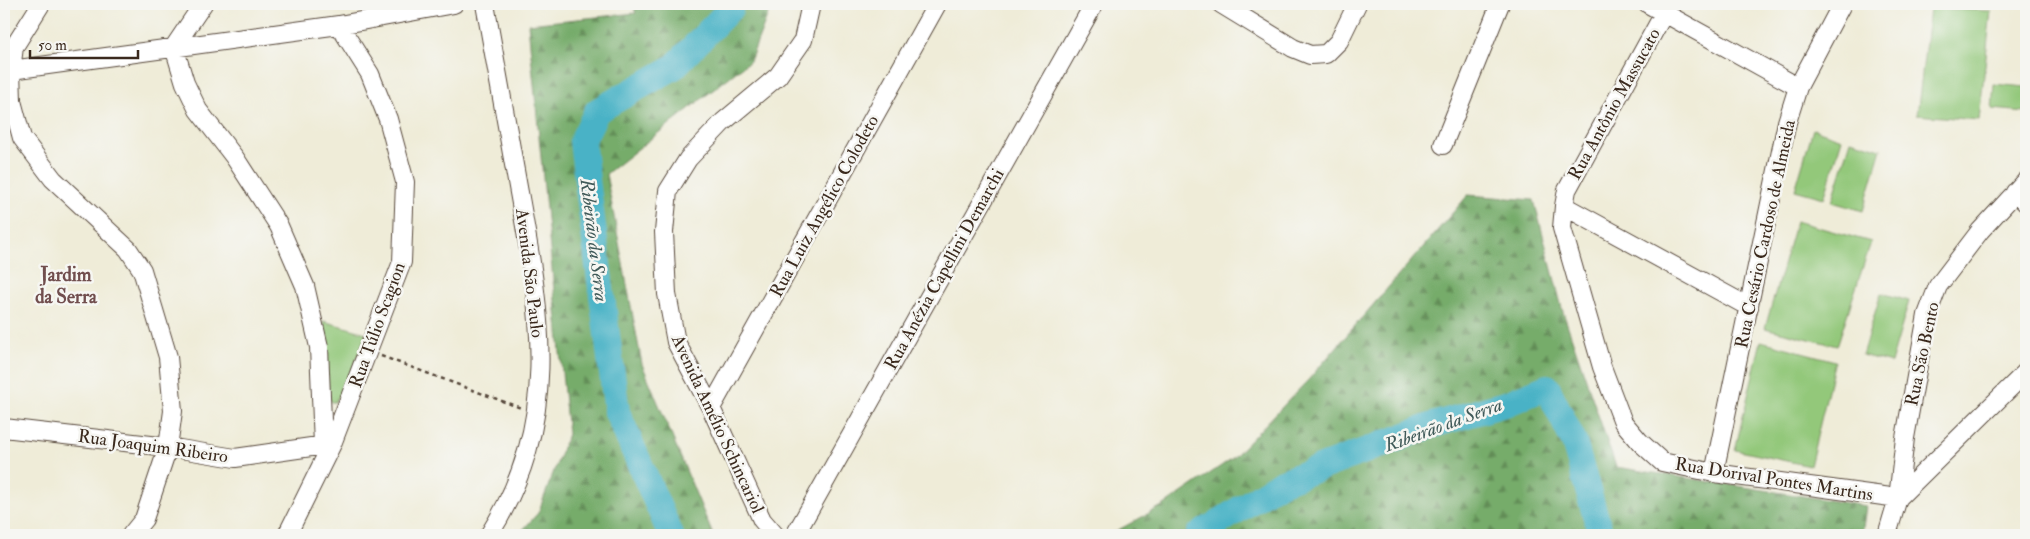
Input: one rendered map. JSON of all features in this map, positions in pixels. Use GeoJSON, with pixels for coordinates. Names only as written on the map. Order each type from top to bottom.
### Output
{"type":"FeatureCollection","features":[{"type":"Feature","properties":{"kind":"street"},"geometry":{"type":"LineString","coordinates":[[41,4],[14,47],[7,70],[12,101],[22,138],[53,179],[128,249],[142,270],[168,358],[173,410],[168,447],[144,519],[131,535]]}},
{"type":"Feature","properties":{"kind":"street"},"geometry":{"type":"LineString","coordinates":[[174,48],[203,4]]}},
{"type":"Feature","properties":{"kind":"street"},"geometry":{"type":"LineString","coordinates":[[7,70],[339,25],[454,4]]}},
{"type":"Feature","properties":{"kind":"street","name":"Avenida São Paulo"},"geometry":{"type":"LineString","coordinates":[[485,4],[534,276],[540,362],[540,384],[536,413],[524,466],[512,495],[489,535]]}},
{"type":"Feature","properties":{"kind":"street","name":"Avenida Amélio Schincariol"},"geometry":{"type":"LineString","coordinates":[[775,535],[762,520],[711,408],[676,342],[667,294],[664,232],[668,191],[688,159],[717,128],[778,76],[803,40],[810,4]]}},
{"type":"Feature","properties":{"kind":"street","name":"Rua Luiz Angélico Colodeto"},"geometry":{"type":"LineString","coordinates":[[711,408],[937,4]]}},
{"type":"Feature","properties":{"kind":"street","name":"Rua Anézia Capellini Demarchi"},"geometry":{"type":"LineString","coordinates":[[795,535],[1094,4]]}},
{"type":"Feature","properties":{"kind":"street"},"geometry":{"type":"LineString","coordinates":[[1221,4],[1293,48],[1310,55],[1326,54],[1338,41],[1357,4]]}},
{"type":"Feature","properties":{"kind":"street"},"geometry":{"type":"LineString","coordinates":[[1443,145],[1500,4]]}},
{"type":"Feature","properties":{"kind":"street"},"geometry":{"type":"LineString","coordinates":[[1648,4],[1667,8],[1798,88]]}},
{"type":"Feature","properties":{"kind":"street","name":"Rua Cesário Cardoso de Almeida"},"geometry":{"type":"LineString","coordinates":[[1714,473],[1787,122],[1798,88],[1842,4]]}},
{"type":"Feature","properties":{"kind":"street","name":"Rua Antônio Massucato"},"geometry":{"type":"LineString","coordinates":[[1564,206],[1567,190],[1667,8]]}},
{"type":"Feature","properties":{"kind":"street","name":"Rua Túlio Scagion"},"geometry":{"type":"LineString","coordinates":[[287,535],[368,352],[402,262],[405,182],[388,119],[370,74],[339,25]]}},
{"type":"Feature","properties":{"kind":"street"},"geometry":{"type":"LineString","coordinates":[[174,48],[185,82],[198,110],[235,158],[279,226],[305,286],[319,347],[327,444]]}},
{"type":"Feature","properties":{"kind":"street","name":"Rua São Bento"},"geometry":{"type":"LineString","coordinates":[[1887,535],[1898,498],[1907,426],[1928,315],[1938,286],[1980,231],[2023,192]]}},
{"type":"Feature","properties":{"kind":"street"},"geometry":{"type":"LineString","coordinates":[[1564,206],[1749,307]]}},
{"type":"Feature","properties":{"kind":"street","name":"Rua Dorival Pontes Martins"},"geometry":{"type":"LineString","coordinates":[[1564,206],[1562,228],[1602,367],[1623,422],[1640,442],[1662,462],[1714,473],[1898,498]]}},
{"type":"Feature","properties":{"kind":"street"},"geometry":{"type":"LineString","coordinates":[[1898,498],[2026,372]]}},
{"type":"Feature","properties":{"kind":"street","name":"Rua Joaquim Ribeiro"},"geometry":{"type":"LineString","coordinates":[[4,428],[168,447],[236,458],[327,444]]}},
{"type":"Feature","properties":{"kind":"path"},"geometry":{"type":"LineString","coordinates":[[368,352],[536,413]]}},
{"type":"Feature","properties":{"kind":"green space"},"geometry":{"type":"Polygon","coordinates":[[[632,4],[772,4],[750,61],[606,174],[642,364],[713,535],[518,535],[538,513],[568,434],[528,24],[636,13],[632,4]]]}},
{"type":"Feature","properties":{"kind":"green space"},"geometry":{"type":"Polygon","coordinates":[[[1930,8],[1991,11],[1979,120],[1917,115],[1930,8]]]}},
{"type":"Feature","properties":{"kind":"green space"},"geometry":{"type":"Polygon","coordinates":[[[1994,84],[2026,87],[2026,112],[1992,109],[1994,84]]]}},
{"type":"Feature","properties":{"kind":"green space"},"geometry":{"type":"Polygon","coordinates":[[[1813,129],[1842,139],[1824,198],[1795,190],[1813,129]]]}},
{"type":"Feature","properties":{"kind":"green space"},"geometry":{"type":"Polygon","coordinates":[[[1851,140],[1881,149],[1863,211],[1832,202],[1851,140]]]}},
{"type":"Feature","properties":{"kind":"green space"},"geometry":{"type":"Polygon","coordinates":[[[1468,195],[1534,200],[1563,312],[1616,467],[1866,506],[1862,535],[1109,535],[1164,505],[1234,457],[1309,379],[1468,195]]]}},
{"type":"Feature","properties":{"kind":"green space"},"geometry":{"type":"Polygon","coordinates":[[[1796,221],[1871,242],[1837,346],[1765,328],[1796,221]]]}},
{"type":"Feature","properties":{"kind":"green space"},"geometry":{"type":"Polygon","coordinates":[[[1881,293],[1909,301],[1891,363],[1862,355],[1881,293]]]}},
{"type":"Feature","properties":{"kind":"green space"},"geometry":{"type":"Polygon","coordinates":[[[323,321],[366,333],[349,378],[335,402],[331,402],[329,399],[323,321]]]}},
{"type":"Feature","properties":{"kind":"green space"},"geometry":{"type":"Polygon","coordinates":[[[1761,341],[1835,361],[1810,466],[1735,450],[1761,341]]]}},
{"type":"Feature","properties":{"kind":"waterway","name":"Ribeirão da Serra"},"geometry":{"type":"LineString","coordinates":[[671,535],[617,412],[582,141],[597,111],[674,67],[730,9],[728,4]]}},
{"type":"Feature","properties":{"kind":"waterway","name":"Ribeirão da Serra"},"geometry":{"type":"LineString","coordinates":[[1199,535],[1280,483],[1433,425],[1508,403],[1547,387],[1574,442],[1601,535]]}},
{"type":"Feature","properties":{"kind":"district","name":"Jardim da Serra"},"geometry":{"type":"Point","coordinates":[66,285]}}]}
